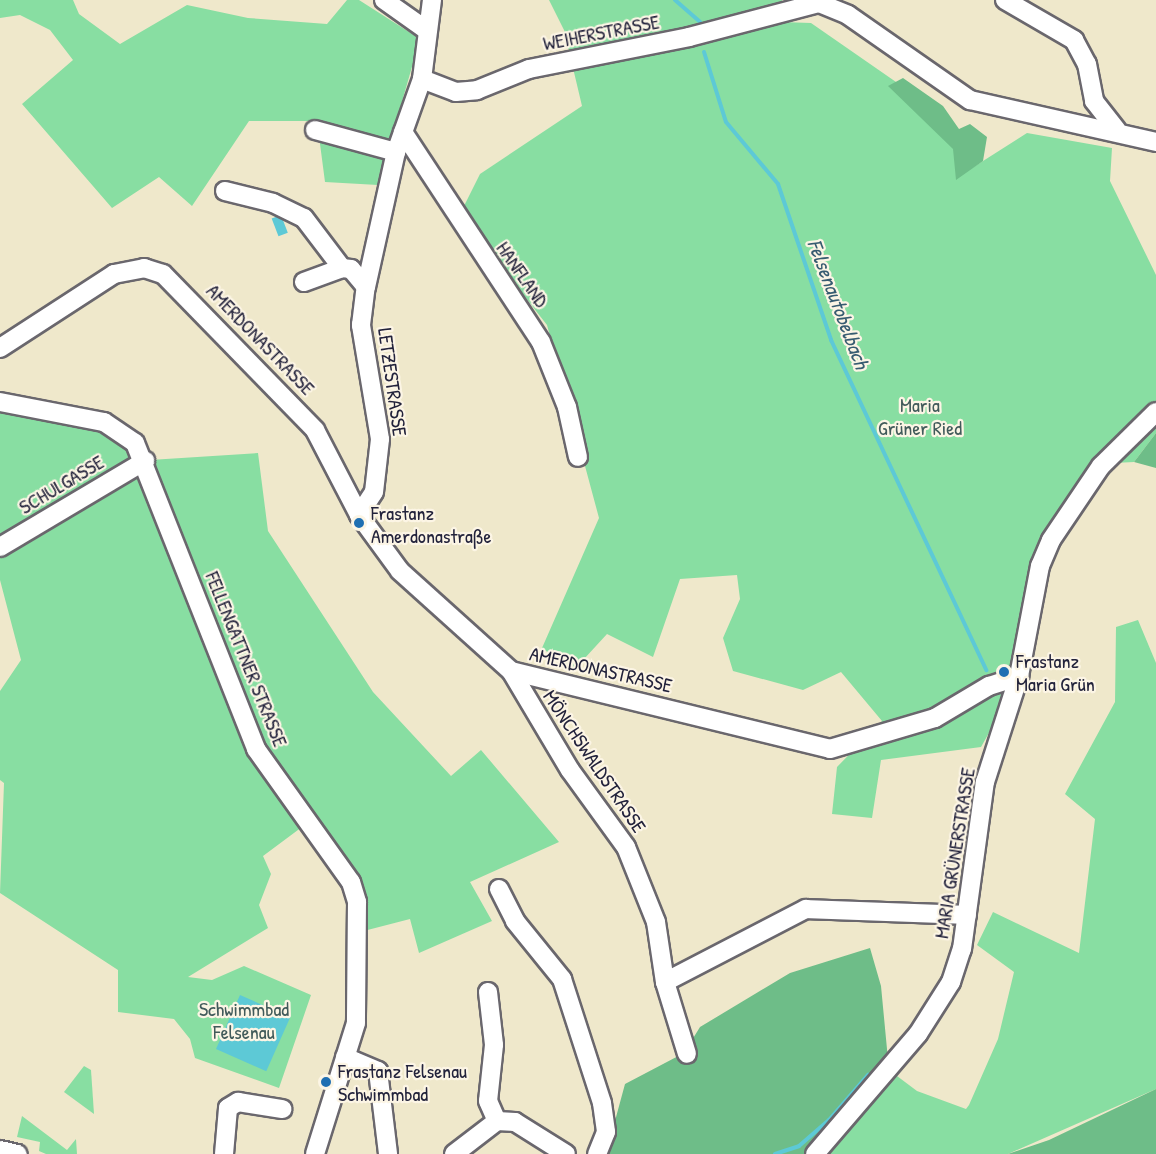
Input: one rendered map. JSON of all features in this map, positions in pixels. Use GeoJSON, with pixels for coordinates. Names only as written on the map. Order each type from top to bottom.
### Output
{"type":"FeatureCollection","features":[{"type":"Feature","properties":{"kind":"street"},"geometry":{"type":"LineString","coordinates":[[384,0],[425,29]]}},
{"type":"Feature","properties":{"kind":"street","name":"LETZESTRASSE"},"geometry":{"type":"LineString","coordinates":[[360,514],[374,492],[380,439],[361,326],[366,287],[396,152],[422,79],[425,29],[432,0]]}},
{"type":"Feature","properties":{"kind":"street"},"geometry":{"type":"LineString","coordinates":[[1005,0],[1074,40],[1086,64],[1094,101],[1117,130]]}},
{"type":"Feature","properties":{"kind":"street","name":"WEIHERSTRASSE"},"geometry":{"type":"LineString","coordinates":[[422,79],[456,92],[477,90],[529,69],[689,37],[819,3],[848,15],[970,100],[993,109],[1117,130],[1156,142]]}},
{"type":"Feature","properties":{"kind":"street"},"geometry":{"type":"LineString","coordinates":[[315,130],[396,152]]}},
{"type":"Feature","properties":{"kind":"street","name":"HANFLAND"},"geometry":{"type":"LineString","coordinates":[[403,132],[541,342],[565,402],[578,457]]}},
{"type":"Feature","properties":{"kind":"street"},"geometry":{"type":"LineString","coordinates":[[225,191],[273,203],[304,219],[342,268]]}},
{"type":"Feature","properties":{"kind":"street","name":"AMERDONASTRASSE"},"geometry":{"type":"LineString","coordinates":[[0,348],[114,274],[144,268],[163,274],[302,415],[360,514],[412,583],[511,671],[830,748],[935,718],[989,686],[1019,676]]}},
{"type":"Feature","properties":{"kind":"street"},"geometry":{"type":"LineString","coordinates":[[304,282],[342,268],[351,269],[366,287]]}},
{"type":"Feature","properties":{"kind":"street","name":"FELLENGATTNER STRASSE"},"geometry":{"type":"LineString","coordinates":[[0,402],[104,422],[135,443],[145,461],[256,749],[351,882],[357,902],[356,1023],[315,1154]]}},
{"type":"Feature","properties":{"kind":"street","name":"MARIA GRÜNERSTRASSE"},"geometry":{"type":"LineString","coordinates":[[815,1154],[930,1017],[954,977],[967,915],[985,782],[1019,676],[1032,593],[1051,540],[1101,466],[1156,412]]}},
{"type":"Feature","properties":{"kind":"street","name":"SCHULGASSE"},"geometry":{"type":"LineString","coordinates":[[0,547],[145,461]]}},
{"type":"Feature","properties":{"kind":"street","name":"MÖNCHSWALDSTRASSE"},"geometry":{"type":"LineString","coordinates":[[511,671],[570,770],[626,847],[656,922],[665,981],[687,1054]]}},
{"type":"Feature","properties":{"kind":"street"},"geometry":{"type":"LineString","coordinates":[[499,889],[514,921],[562,979],[602,1103],[606,1132],[597,1154]]}},
{"type":"Feature","properties":{"kind":"street"},"geometry":{"type":"LineString","coordinates":[[665,981],[806,909],[967,915]]}},
{"type":"Feature","properties":{"kind":"street"},"geometry":{"type":"LineString","coordinates":[[488,992],[494,1045],[488,1101],[496,1121]]}},
{"type":"Feature","properties":{"kind":"street"},"geometry":{"type":"LineString","coordinates":[[345,1057],[378,1071],[388,1154]]}},
{"type":"Feature","properties":{"kind":"street"},"geometry":{"type":"LineString","coordinates":[[224,1154],[228,1108],[238,1102],[282,1109]]}},
{"type":"Feature","properties":{"kind":"street"},"geometry":{"type":"LineString","coordinates":[[454,1154],[496,1121],[515,1122],[566,1154]]}},
{"type":"Feature","properties":{"kind":"street"},"geometry":{"type":"LineString","coordinates":[[0,1150],[18,1154]]}},
{"type":"Feature","properties":{"kind":"green space"},"geometry":{"type":"Polygon","coordinates":[[[0,0],[73,0],[79,14],[120,44],[187,5],[248,18],[327,24],[347,0],[359,0],[420,39],[378,185],[325,182],[317,121],[249,121],[192,206],[159,177],[112,208],[22,104],[73,60],[50,30],[20,15],[0,18],[0,0]]]}},
{"type":"Feature","properties":{"kind":"green space","name":"Maria Grüner Ried"},"geometry":{"type":"Polygon","coordinates":[[[549,0],[782,0],[782,22],[811,23],[922,100],[972,168],[1027,133],[1112,148],[1110,181],[1156,275],[1156,433],[1134,462],[1094,464],[1038,545],[1003,708],[981,747],[881,760],[872,818],[832,814],[837,767],[882,721],[841,672],[803,690],[733,671],[723,638],[740,599],[737,575],[680,579],[653,657],[607,634],[573,671],[542,648],[599,518],[547,325],[460,214],[480,174],[582,106],[564,30],[549,0]]]}},
{"type":"Feature","properties":{"kind":"green space"},"geometry":{"type":"Polygon","coordinates":[[[903,78],[943,106],[959,129],[970,124],[987,137],[983,161],[956,180],[953,149],[888,86],[903,78]]]}},
{"type":"Feature","properties":{"kind":"green space"},"geometry":{"type":"Polygon","coordinates":[[[0,395],[91,414],[150,460],[258,453],[268,531],[373,692],[451,776],[481,750],[559,842],[470,882],[492,921],[419,953],[410,919],[352,934],[349,894],[302,827],[263,856],[271,874],[259,905],[268,928],[188,977],[212,980],[244,966],[311,995],[279,1088],[195,1058],[190,1039],[174,1019],[118,1012],[118,970],[0,893],[4,783],[0,780],[0,691],[21,660],[0,580],[0,395]]]}},
{"type":"Feature","properties":{"kind":"green space"},"geometry":{"type":"Polygon","coordinates":[[[1156,433],[1156,468],[1134,462],[1156,433]]]}},
{"type":"Feature","properties":{"kind":"green space"},"geometry":{"type":"Polygon","coordinates":[[[1138,620],[1156,663],[1156,1089],[1008,1154],[815,1154],[889,1070],[917,1091],[966,1109],[969,1105],[998,1039],[1014,972],[977,945],[993,912],[1079,953],[1095,819],[1065,794],[1115,702],[1116,627],[1138,620]]]}},
{"type":"Feature","properties":{"kind":"green space"},"geometry":{"type":"Polygon","coordinates":[[[870,948],[881,986],[889,1070],[815,1154],[606,1154],[625,1084],[684,1053],[700,1027],[790,973],[870,948]]]}},
{"type":"Feature","properties":{"kind":"green space"},"geometry":{"type":"Polygon","coordinates":[[[84,1066],[91,1070],[94,1114],[64,1092],[84,1066]]]}},
{"type":"Feature","properties":{"kind":"green space"},"geometry":{"type":"Polygon","coordinates":[[[1156,1089],[1156,1154],[1008,1154],[1049,1140],[1156,1089]]]}},
{"type":"Feature","properties":{"kind":"green space"},"geometry":{"type":"Polygon","coordinates":[[[22,1116],[67,1150],[76,1139],[77,1154],[46,1154],[39,1151],[40,1142],[17,1137],[22,1116]]]}},
{"type":"Feature","properties":{"kind":"water"},"geometry":{"type":"Polygon","coordinates":[[[281,215],[288,233],[278,236],[272,219],[281,215]]]}},
{"type":"Feature","properties":{"kind":"water","name":"Schwimmbad Felsenau"},"geometry":{"type":"Polygon","coordinates":[[[240,995],[290,1017],[266,1071],[216,1049],[240,995]]]}},
{"type":"Feature","properties":{"kind":"waterway","name":"Felsenautobelbach"},"geometry":{"type":"LineString","coordinates":[[675,0],[700,22]]}},
{"type":"Feature","properties":{"kind":"waterway","name":"Felsenautobelbach"},"geometry":{"type":"LineString","coordinates":[[704,52],[726,122],[778,184],[831,340],[986,670]]}},
{"type":"Feature","properties":{"kind":"waterway","name":"Felsenautobelbach"},"geometry":{"type":"LineString","coordinates":[[775,1154],[799,1146],[829,1120],[868,1075]]}},
{"type":"Feature","properties":{"kind":"place","name":"Frastanz Amerdonastraße"},"geometry":{"type":"Point","coordinates":[359,523]}},
{"type":"Feature","properties":{"kind":"place","name":"Frastanz Maria Grün"},"geometry":{"type":"Point","coordinates":[1004,672]}},
{"type":"Feature","properties":{"kind":"place","name":"Frastanz Felsenau Schwimmbad"},"geometry":{"type":"Point","coordinates":[326,1082]}}]}
